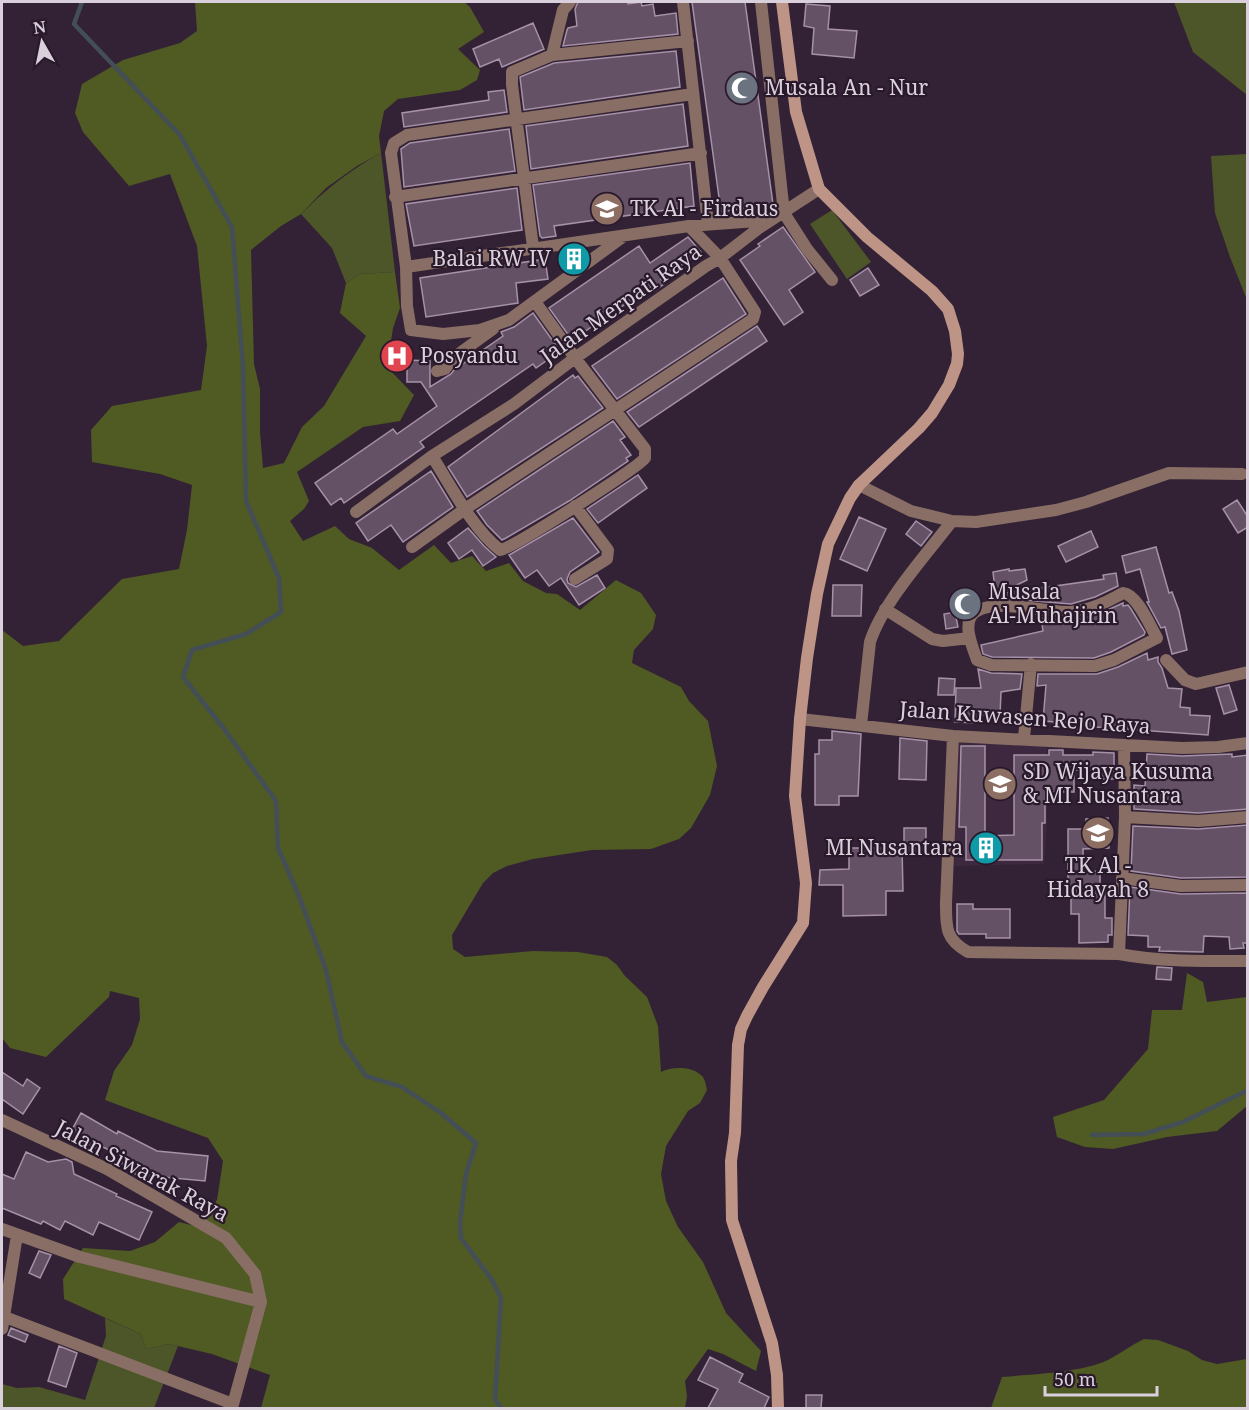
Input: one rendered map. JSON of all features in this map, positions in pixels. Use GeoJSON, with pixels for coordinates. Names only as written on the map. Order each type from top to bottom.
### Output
{"type":"FeatureCollection","features":[{"type":"Feature","properties":{"kind":"main road"},"geometry":{"type":"LineString","coordinates":[[778,1408],[777,1375],[772,1343],[732,1220],[731,1161],[735,1133],[738,1045],[741,1029],[762,987],[803,922],[806,883],[795,796],[800,719],[817,594],[828,543],[850,498],[859,486],[932,413],[949,385],[957,364],[958,354],[955,331],[948,309],[932,291],[848,220],[819,189],[796,112],[782,2]]}},
{"type":"Feature","properties":{"kind":"street"},"geometry":{"type":"LineString","coordinates":[[552,55],[563,10],[570,2]]}},
{"type":"Feature","properties":{"kind":"street"},"geometry":{"type":"LineString","coordinates":[[683,2],[708,224]]}},
{"type":"Feature","properties":{"kind":"street"},"geometry":{"type":"LineString","coordinates":[[760,2],[784,213],[807,249],[832,280]]}},
{"type":"Feature","properties":{"kind":"street"},"geometry":{"type":"LineString","coordinates":[[533,247],[512,72],[552,55],[688,41]]}},
{"type":"Feature","properties":{"kind":"street"},"geometry":{"type":"LineString","coordinates":[[624,236],[536,303],[496,326],[443,334],[411,330],[407,313],[406,267],[391,153],[394,143],[407,135],[693,94]]}},
{"type":"Feature","properties":{"kind":"street"},"geometry":{"type":"LineString","coordinates":[[395,197],[701,153]]}},
{"type":"Feature","properties":{"kind":"street","name":"Jalan Merpati Raya"},"geometry":{"type":"LineString","coordinates":[[356,512],[432,456],[514,405],[574,358],[819,189]]}},
{"type":"Feature","properties":{"kind":"street"},"geometry":{"type":"LineString","coordinates":[[406,267],[689,226],[771,220]]}},
{"type":"Feature","properties":{"kind":"street"},"geometry":{"type":"LineString","coordinates":[[412,546],[753,319],[754,312],[720,258],[689,226]]}},
{"type":"Feature","properties":{"kind":"street"},"geometry":{"type":"LineString","coordinates":[[432,456],[465,509],[491,543],[500,550],[513,545],[575,506],[645,458],[645,450],[574,358],[536,303]]}},
{"type":"Feature","properties":{"kind":"street"},"geometry":{"type":"LineString","coordinates":[[437,371],[445,369],[453,358],[496,326]]}},
{"type":"Feature","properties":{"kind":"street"},"geometry":{"type":"LineString","coordinates":[[859,486],[911,511],[952,521],[976,522],[1056,510],[1169,473],[1246,476]]}},
{"type":"Feature","properties":{"kind":"street"},"geometry":{"type":"LineString","coordinates":[[575,506],[608,550],[607,559],[575,579]]}},
{"type":"Feature","properties":{"kind":"street"},"geometry":{"type":"LineString","coordinates":[[861,725],[870,642],[874,630],[885,609],[952,521]]}},
{"type":"Feature","properties":{"kind":"street"},"geometry":{"type":"LineString","coordinates":[[1126,592],[1135,599],[1157,638],[1114,660],[1095,666],[1031,664],[991,665],[977,660],[968,626],[971,616],[981,609],[1015,606],[1073,612],[1101,605],[1126,592]]}},
{"type":"Feature","properties":{"kind":"street"},"geometry":{"type":"LineString","coordinates":[[885,609],[932,639],[943,641],[970,638]]}},
{"type":"Feature","properties":{"kind":"street"},"geometry":{"type":"LineString","coordinates":[[1166,660],[1185,680],[1197,684],[1248,672]]}},
{"type":"Feature","properties":{"kind":"street"},"geometry":{"type":"LineString","coordinates":[[1024,738],[1031,664]]}},
{"type":"Feature","properties":{"kind":"street","name":"Jalan Kuwasen Rejo Raya"},"geometry":{"type":"LineString","coordinates":[[800,719],[952,736],[1182,748],[1248,743]]}},
{"type":"Feature","properties":{"kind":"street"},"geometry":{"type":"LineString","coordinates":[[952,736],[946,929],[958,946],[968,952],[1119,954],[1146,959],[1207,962],[1248,961]]}},
{"type":"Feature","properties":{"kind":"street"},"geometry":{"type":"LineString","coordinates":[[1119,954],[1125,817],[1124,745]]}},
{"type":"Feature","properties":{"kind":"street"},"geometry":{"type":"LineString","coordinates":[[1125,817],[1198,821],[1248,817]]}},
{"type":"Feature","properties":{"kind":"street"},"geometry":{"type":"LineString","coordinates":[[1122,878],[1181,886],[1248,885]]}},
{"type":"Feature","properties":{"kind":"street","name":"Jalan Siwarak Raya"},"geometry":{"type":"LineString","coordinates":[[2,1120],[107,1169],[226,1238],[255,1274],[261,1302],[232,1406]]}},
{"type":"Feature","properties":{"kind":"street"},"geometry":{"type":"LineString","coordinates":[[2,1229],[80,1257],[261,1302]]}},
{"type":"Feature","properties":{"kind":"street"},"geometry":{"type":"LineString","coordinates":[[17,1235],[3,1323],[232,1406]]}},
{"type":"Feature","properties":{"kind":"shaded area","name":"SD Wijaya Kusuma & MI Nusantara"},"geometry":{"type":"Polygon","coordinates":[[[954,741],[1047,744],[1047,823],[1044,864],[954,866],[954,741]]]}},
{"type":"Feature","properties":{"kind":"green space"},"geometry":{"type":"Polygon","coordinates":[[[195,2],[464,2],[470,7],[484,32],[458,49],[480,70],[477,80],[460,90],[398,99],[384,111],[379,136],[381,153],[357,166],[326,188],[301,214],[281,226],[251,250],[254,364],[260,389],[263,468],[284,463],[302,427],[324,406],[366,336],[340,313],[346,283],[360,274],[395,272],[400,308],[393,328],[387,367],[414,395],[400,421],[363,427],[297,472],[309,501],[304,509],[290,521],[303,541],[335,526],[349,539],[372,548],[399,570],[434,545],[451,563],[472,556],[486,571],[509,563],[523,581],[546,593],[557,594],[580,610],[616,580],[641,593],[656,615],[653,629],[634,650],[632,663],[681,687],[689,701],[708,721],[717,766],[710,795],[691,828],[679,839],[651,849],[592,850],[533,859],[507,866],[493,873],[483,883],[452,935],[453,949],[465,957],[533,951],[578,952],[607,957],[647,997],[658,1026],[661,1072],[676,1068],[688,1069],[698,1073],[704,1079],[707,1090],[700,1103],[688,1111],[666,1146],[661,1174],[666,1201],[678,1227],[703,1262],[726,1313],[761,1351],[756,1371],[708,1349],[685,1381],[687,1396],[685,1408],[261,1408],[270,1375],[212,1354],[169,1344],[146,1349],[141,1334],[64,1299],[63,1279],[83,1248],[130,1251],[155,1242],[179,1222],[199,1227],[217,1200],[223,1161],[208,1138],[105,1100],[114,1071],[132,1045],[140,1019],[139,998],[110,991],[109,997],[46,1057],[10,1048],[2,1038],[2,630],[23,646],[59,641],[122,579],[179,569],[187,530],[192,485],[160,474],[92,462],[91,430],[112,406],[201,390],[207,346],[197,246],[170,174],[129,186],[83,132],[75,113],[82,84],[123,60],[180,43],[197,31],[195,2]]]}},
{"type":"Feature","properties":{"kind":"green space"},"geometry":{"type":"Polygon","coordinates":[[[1174,2],[1247,2],[1247,95],[1193,52],[1174,2]]]}},
{"type":"Feature","properties":{"kind":"green space"},"geometry":{"type":"Polygon","coordinates":[[[381,153],[395,272],[360,274],[346,283],[332,248],[301,214],[339,180],[381,153]]]}},
{"type":"Feature","properties":{"kind":"green space"},"geometry":{"type":"Polygon","coordinates":[[[1248,154],[1247,300],[1215,213],[1211,156],[1248,154]]]}},
{"type":"Feature","properties":{"kind":"green space"},"geometry":{"type":"Polygon","coordinates":[[[832,210],[871,262],[847,279],[810,224],[832,210]]]}},
{"type":"Feature","properties":{"kind":"green space"},"geometry":{"type":"Polygon","coordinates":[[[1187,973],[1203,982],[1207,1002],[1247,997],[1247,1106],[1217,1131],[1167,1137],[1113,1149],[1085,1147],[1057,1137],[1053,1117],[1104,1100],[1148,1049],[1152,1010],[1182,1010],[1187,973]]]}},
{"type":"Feature","properties":{"kind":"green space"},"geometry":{"type":"Polygon","coordinates":[[[105,1318],[141,1334],[146,1349],[169,1344],[178,1346],[154,1408],[2,1408],[2,1384],[17,1388],[39,1387],[85,1400],[106,1336],[105,1318]]]}},
{"type":"Feature","properties":{"kind":"green space"},"geometry":{"type":"Polygon","coordinates":[[[1144,1339],[1158,1340],[1188,1351],[1202,1360],[1217,1364],[1247,1359],[1247,1408],[991,1408],[1002,1377],[1084,1368],[1112,1358],[1144,1339]]]}},
{"type":"Feature","properties":{"kind":"building"},"geometry":{"type":"Polygon","coordinates":[[[578,2],[628,2],[628,4],[641,2],[642,6],[653,4],[655,16],[676,13],[678,34],[563,46],[568,28],[577,26],[575,9],[578,2]]]}},
{"type":"Feature","properties":{"kind":"building"},"geometry":{"type":"Polygon","coordinates":[[[692,2],[745,2],[773,204],[721,212],[692,2]]]}},
{"type":"Feature","properties":{"kind":"building"},"geometry":{"type":"Polygon","coordinates":[[[806,4],[830,6],[828,29],[857,31],[854,58],[812,54],[814,28],[804,26],[806,4]]]}},
{"type":"Feature","properties":{"kind":"building"},"geometry":{"type":"Polygon","coordinates":[[[533,23],[544,49],[502,67],[499,59],[480,67],[473,49],[533,23]]]}},
{"type":"Feature","properties":{"kind":"building"},"geometry":{"type":"Polygon","coordinates":[[[676,51],[680,87],[524,110],[520,77],[554,63],[676,51]]]}},
{"type":"Feature","properties":{"kind":"building"},"geometry":{"type":"Polygon","coordinates":[[[504,90],[507,112],[404,127],[402,113],[489,100],[488,92],[504,90]]]}},
{"type":"Feature","properties":{"kind":"building"},"geometry":{"type":"Polygon","coordinates":[[[683,104],[688,146],[531,169],[526,126],[683,104]]]}},
{"type":"Feature","properties":{"kind":"building"},"geometry":{"type":"Polygon","coordinates":[[[509,129],[515,171],[404,187],[401,149],[410,143],[509,129]]]}},
{"type":"Feature","properties":{"kind":"building"},"geometry":{"type":"Polygon","coordinates":[[[690,163],[694,206],[554,226],[556,236],[542,238],[540,236],[533,185],[690,163]]]}},
{"type":"Feature","properties":{"kind":"building"},"geometry":{"type":"Polygon","coordinates":[[[517,188],[522,230],[414,246],[406,204],[517,188]]]}},
{"type":"Feature","properties":{"kind":"building"},"geometry":{"type":"Polygon","coordinates":[[[783,227],[815,272],[789,290],[803,312],[784,325],[740,260],[783,227]]]}},
{"type":"Feature","properties":{"kind":"building"},"geometry":{"type":"Polygon","coordinates":[[[688,237],[701,252],[661,279],[664,284],[654,291],[651,287],[572,340],[549,308],[639,246],[650,263],[688,237]]]}},
{"type":"Feature","properties":{"kind":"building","name":"Balai RW IV"},"geometry":{"type":"Polygon","coordinates":[[[585,249],[586,254],[569,266],[564,260],[573,251],[585,249]]]}},
{"type":"Feature","properties":{"kind":"building"},"geometry":{"type":"Polygon","coordinates":[[[545,259],[548,279],[516,283],[518,303],[426,317],[420,278],[545,259]]]}},
{"type":"Feature","properties":{"kind":"building"},"geometry":{"type":"Polygon","coordinates":[[[868,268],[879,285],[860,296],[850,280],[868,268]]]}},
{"type":"Feature","properties":{"kind":"building"},"geometry":{"type":"Polygon","coordinates":[[[723,278],[746,314],[617,399],[592,366],[723,278]]]}},
{"type":"Feature","properties":{"kind":"building"},"geometry":{"type":"Polygon","coordinates":[[[533,313],[560,351],[536,368],[533,364],[437,430],[420,442],[424,447],[344,503],[341,498],[331,505],[315,483],[393,429],[397,434],[437,406],[421,382],[407,382],[407,368],[391,367],[391,344],[407,344],[407,360],[430,361],[430,387],[503,336],[501,332],[514,327],[533,313]]]}},
{"type":"Feature","properties":{"kind":"building"},"geometry":{"type":"Polygon","coordinates":[[[757,326],[767,341],[639,427],[627,412],[757,326]]]}},
{"type":"Feature","properties":{"kind":"building"},"geometry":{"type":"Polygon","coordinates":[[[573,375],[575,378],[578,376],[603,408],[467,497],[448,467],[573,375]]]}},
{"type":"Feature","properties":{"kind":"building"},"geometry":{"type":"Polygon","coordinates":[[[613,421],[625,437],[620,440],[631,455],[626,458],[628,461],[569,501],[502,540],[487,525],[477,511],[613,421]]]}},
{"type":"Feature","properties":{"kind":"building"},"geometry":{"type":"Polygon","coordinates":[[[431,471],[453,507],[403,542],[391,525],[368,541],[356,523],[431,471]]]}},
{"type":"Feature","properties":{"kind":"building"},"geometry":{"type":"Polygon","coordinates":[[[638,475],[647,488],[598,523],[587,509],[638,475]]]}},
{"type":"Feature","properties":{"kind":"building"},"geometry":{"type":"Polygon","coordinates":[[[1237,500],[1248,517],[1248,527],[1238,533],[1223,509],[1237,500]]]}},
{"type":"Feature","properties":{"kind":"building"},"geometry":{"type":"Polygon","coordinates":[[[859,517],[886,529],[867,571],[840,559],[859,517]]]}},
{"type":"Feature","properties":{"kind":"building"},"geometry":{"type":"Polygon","coordinates":[[[573,518],[599,552],[570,572],[568,583],[576,587],[597,575],[605,588],[579,605],[561,578],[549,586],[537,570],[525,578],[509,555],[573,518]]]}},
{"type":"Feature","properties":{"kind":"building"},"geometry":{"type":"Polygon","coordinates":[[[916,521],[932,532],[921,546],[906,534],[916,521]]]}},
{"type":"Feature","properties":{"kind":"building"},"geometry":{"type":"Polygon","coordinates":[[[468,528],[496,557],[483,566],[472,550],[459,559],[448,543],[468,528]]]}},
{"type":"Feature","properties":{"kind":"building"},"geometry":{"type":"Polygon","coordinates":[[[1091,531],[1098,547],[1066,562],[1058,546],[1091,531]]]}},
{"type":"Feature","properties":{"kind":"building"},"geometry":{"type":"Polygon","coordinates":[[[1156,547],[1169,593],[1172,592],[1179,611],[1187,650],[1172,654],[1165,627],[1161,628],[1147,602],[1149,602],[1140,569],[1126,573],[1122,556],[1156,547]]]}},
{"type":"Feature","properties":{"kind":"building"},"geometry":{"type":"Polygon","coordinates":[[[1009,569],[1009,571],[1025,569],[1027,580],[998,594],[1104,579],[1103,575],[1116,573],[1118,586],[1095,597],[1071,604],[996,598],[993,572],[1009,569]]]}},
{"type":"Feature","properties":{"kind":"building"},"geometry":{"type":"Polygon","coordinates":[[[833,585],[862,585],[861,616],[832,616],[833,585]]]}},
{"type":"Feature","properties":{"kind":"building","name":"Musala Al-Muhajirin"},"geometry":{"type":"Polygon","coordinates":[[[962,595],[975,601],[964,612],[956,608],[962,595]]]}},
{"type":"Feature","properties":{"kind":"building"},"geometry":{"type":"Polygon","coordinates":[[[1123,603],[1123,606],[1128,605],[1145,632],[1144,635],[1111,652],[1094,658],[992,657],[983,654],[981,645],[1043,631],[1041,618],[1080,619],[1123,603]]]}},
{"type":"Feature","properties":{"kind":"building"},"geometry":{"type":"Polygon","coordinates":[[[955,612],[958,627],[946,629],[944,614],[955,612]]]}},
{"type":"Feature","properties":{"kind":"building"},"geometry":{"type":"Polygon","coordinates":[[[1147,653],[1148,660],[1158,657],[1168,688],[1182,689],[1180,707],[1190,708],[1190,715],[1210,716],[1208,735],[1081,726],[1081,729],[1068,728],[1068,725],[1043,721],[1046,685],[1037,686],[1038,674],[1097,674],[1147,653]]]}},
{"type":"Feature","properties":{"kind":"building"},"geometry":{"type":"Polygon","coordinates":[[[978,669],[991,673],[1022,674],[1020,689],[1001,692],[1000,715],[980,715],[979,723],[955,722],[956,688],[981,688],[978,669]]]}},
{"type":"Feature","properties":{"kind":"building"},"geometry":{"type":"Polygon","coordinates":[[[939,678],[955,679],[954,695],[938,695],[939,678]]]}},
{"type":"Feature","properties":{"kind":"building"},"geometry":{"type":"Polygon","coordinates":[[[1229,685],[1237,710],[1224,714],[1216,688],[1229,685]]]}},
{"type":"Feature","properties":{"kind":"building"},"geometry":{"type":"Polygon","coordinates":[[[832,731],[861,734],[858,796],[839,796],[839,805],[815,805],[815,754],[819,754],[819,740],[832,740],[832,731]]]}},
{"type":"Feature","properties":{"kind":"building"},"geometry":{"type":"Polygon","coordinates":[[[900,738],[927,741],[926,780],[899,779],[900,738]]]}},
{"type":"Feature","properties":{"kind":"building"},"geometry":{"type":"Polygon","coordinates":[[[961,746],[985,746],[985,836],[1014,835],[1014,755],[1049,755],[1049,750],[1063,750],[1063,755],[1093,755],[1093,752],[1114,753],[1114,779],[1100,779],[1100,770],[1074,770],[1074,792],[1045,792],[1042,860],[966,860],[966,827],[959,827],[961,746]]]}},
{"type":"Feature","properties":{"kind":"building"},"geometry":{"type":"Polygon","coordinates":[[[1147,754],[1182,756],[1232,754],[1232,757],[1248,755],[1248,809],[1198,813],[1134,809],[1134,785],[1145,786],[1147,754]]]}},
{"type":"Feature","properties":{"kind":"building"},"geometry":{"type":"Polygon","coordinates":[[[1108,818],[1109,848],[1083,849],[1083,872],[1100,871],[1100,887],[1105,887],[1105,918],[1112,918],[1112,935],[1108,935],[1108,942],[1079,943],[1079,914],[1071,914],[1071,898],[1068,898],[1068,829],[1086,829],[1086,819],[1108,818]]]}},
{"type":"Feature","properties":{"kind":"building"},"geometry":{"type":"Polygon","coordinates":[[[1248,825],[1248,877],[1181,878],[1131,871],[1133,826],[1198,829],[1248,825]]]}},
{"type":"Feature","properties":{"kind":"building"},"geometry":{"type":"Polygon","coordinates":[[[904,828],[926,828],[926,853],[904,853],[904,828]]]}},
{"type":"Feature","properties":{"kind":"building"},"geometry":{"type":"Polygon","coordinates":[[[849,848],[902,848],[903,891],[886,891],[886,915],[843,916],[843,885],[819,885],[820,870],[849,869],[849,848]]]}},
{"type":"Feature","properties":{"kind":"building"},"geometry":{"type":"Polygon","coordinates":[[[1130,887],[1181,894],[1248,893],[1248,943],[1243,943],[1244,948],[1230,949],[1229,937],[1204,936],[1203,952],[1159,951],[1160,947],[1148,947],[1148,936],[1128,935],[1130,887]]]}},
{"type":"Feature","properties":{"kind":"building"},"geometry":{"type":"Polygon","coordinates":[[[957,904],[973,904],[973,909],[1010,909],[1010,938],[986,938],[986,934],[959,934],[957,904]]]}},
{"type":"Feature","properties":{"kind":"building"},"geometry":{"type":"Polygon","coordinates":[[[1157,967],[1172,968],[1171,980],[1156,979],[1157,967]]]}},
{"type":"Feature","properties":{"kind":"building"},"geometry":{"type":"Polygon","coordinates":[[[2,1072],[23,1086],[27,1079],[40,1088],[23,1114],[2,1099],[2,1072]]]}},
{"type":"Feature","properties":{"kind":"building"},"geometry":{"type":"Polygon","coordinates":[[[81,1113],[117,1134],[118,1131],[157,1151],[208,1156],[205,1181],[152,1176],[149,1181],[135,1174],[136,1172],[122,1164],[125,1158],[99,1145],[97,1149],[85,1142],[83,1145],[68,1137],[81,1113]]]}},
{"type":"Feature","properties":{"kind":"building"},"geometry":{"type":"Polygon","coordinates":[[[26,1152],[48,1162],[66,1159],[72,1162],[74,1174],[152,1212],[139,1240],[99,1222],[93,1235],[65,1221],[60,1230],[43,1221],[41,1224],[2,1208],[2,1174],[14,1179],[26,1152]]]}},
{"type":"Feature","properties":{"kind":"building"},"geometry":{"type":"Polygon","coordinates":[[[39,1251],[51,1255],[40,1278],[29,1273],[39,1251]]]}},
{"type":"Feature","properties":{"kind":"building"},"geometry":{"type":"Polygon","coordinates":[[[11,1328],[28,1335],[25,1342],[8,1335],[11,1328]]]}},
{"type":"Feature","properties":{"kind":"building"},"geometry":{"type":"Polygon","coordinates":[[[59,1346],[77,1353],[66,1387],[48,1381],[59,1346]]]}},
{"type":"Feature","properties":{"kind":"building"},"geometry":{"type":"Polygon","coordinates":[[[710,1357],[743,1374],[739,1382],[769,1397],[764,1408],[708,1408],[718,1389],[698,1380],[710,1357]]]}},
{"type":"Feature","properties":{"kind":"building"},"geometry":{"type":"Polygon","coordinates":[[[806,1395],[822,1395],[821,1408],[806,1408],[806,1395]]]}},
{"type":"Feature","properties":{"kind":"waterway"},"geometry":{"type":"LineString","coordinates":[[82,2],[74,24],[180,135],[232,227],[243,367],[246,501],[279,578],[281,612],[246,634],[192,650],[183,677],[225,730],[276,801],[278,848],[299,896],[326,970],[342,1042],[366,1076],[402,1087],[441,1113],[476,1143],[466,1174],[460,1223],[461,1238],[492,1280],[501,1298],[495,1399],[501,1408]]}},
{"type":"Feature","properties":{"kind":"waterway"},"geometry":{"type":"LineString","coordinates":[[1092,1135],[1144,1134],[1183,1122],[1248,1090]]}},
{"type":"Feature","properties":{"kind":"place","name":"Musala An - Nur"},"geometry":{"type":"Point","coordinates":[742,88]}},
{"type":"Feature","properties":{"kind":"place","name":"TK Al - Firdaus"},"geometry":{"type":"Point","coordinates":[607,209]}},
{"type":"Feature","properties":{"kind":"place","name":"Balai RW IV"},"geometry":{"type":"Point","coordinates":[574,259]}},
{"type":"Feature","properties":{"kind":"place","name":"Posyandu"},"geometry":{"type":"Point","coordinates":[397,356]}},
{"type":"Feature","properties":{"kind":"place","name":"Musala Al-Muhajirin"},"geometry":{"type":"Point","coordinates":[965,604]}},
{"type":"Feature","properties":{"kind":"place","name":"SD Wijaya Kusuma & MI Nusantara"},"geometry":{"type":"Point","coordinates":[1000,784]}},
{"type":"Feature","properties":{"kind":"place","name":"TK Al - Hidayah 8"},"geometry":{"type":"Point","coordinates":[1098,833]}},
{"type":"Feature","properties":{"kind":"place","name":"MI Nusantara"},"geometry":{"type":"Point","coordinates":[986,848]}}]}
